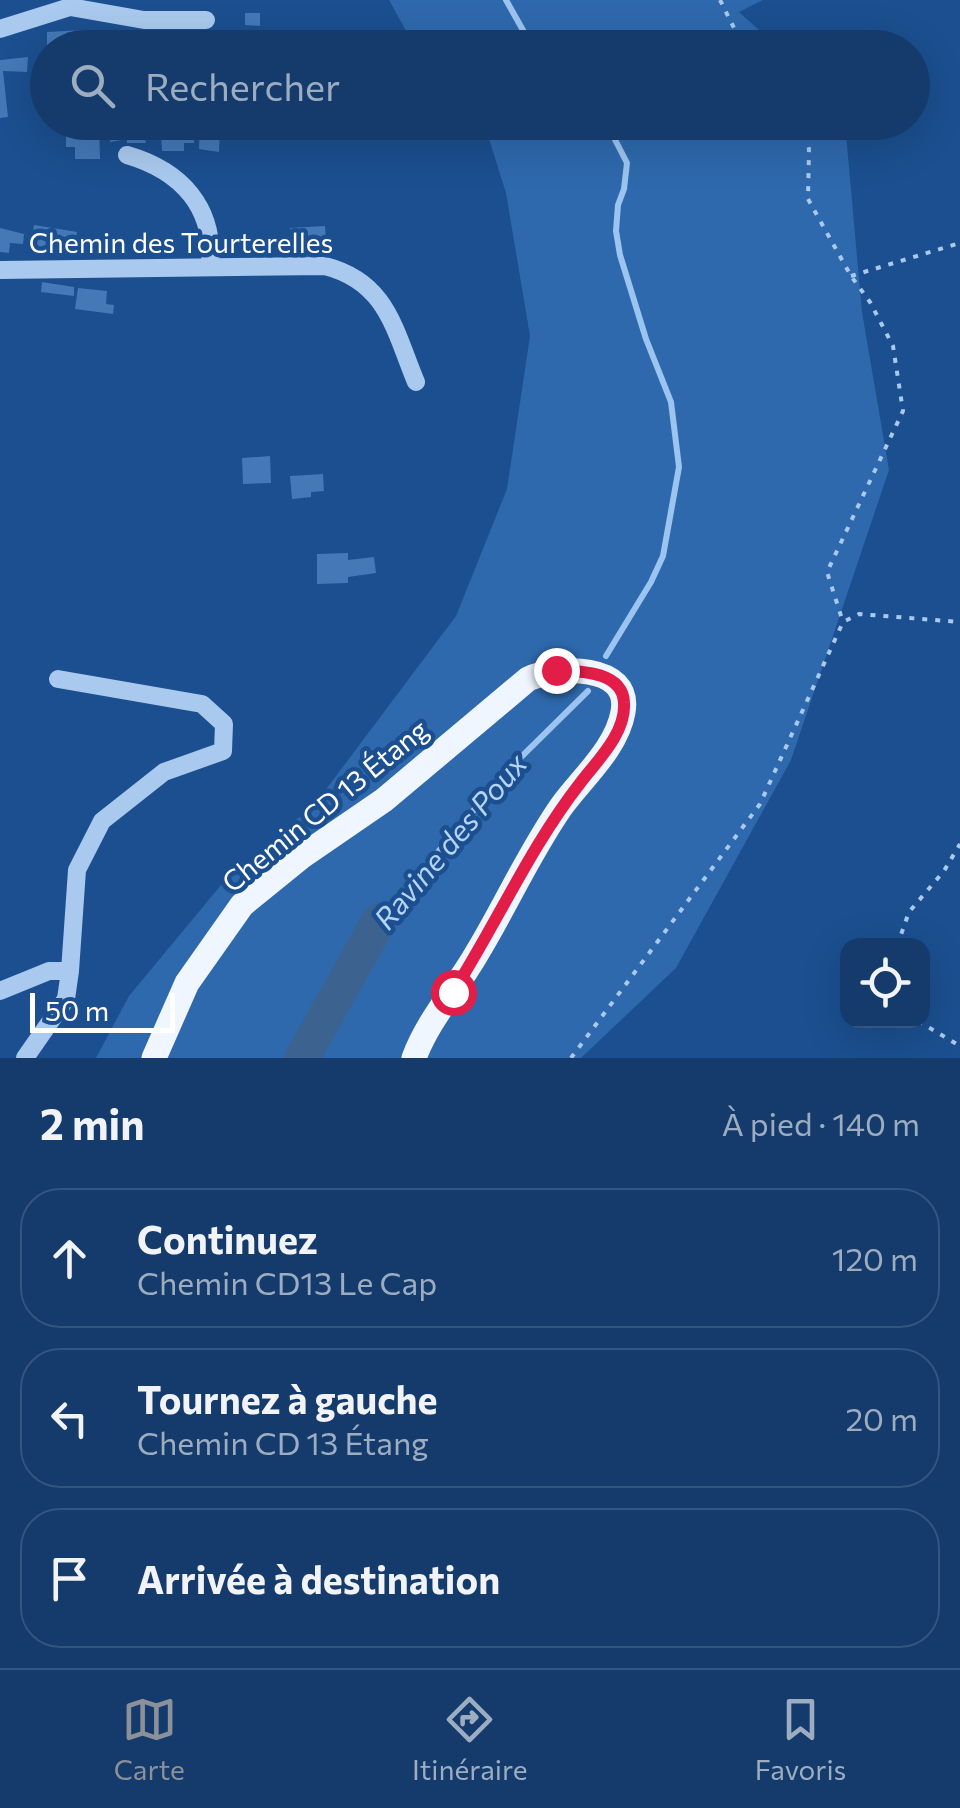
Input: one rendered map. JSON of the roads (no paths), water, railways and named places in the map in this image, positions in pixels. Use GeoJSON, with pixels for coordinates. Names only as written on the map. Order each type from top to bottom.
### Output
{"type":"FeatureCollection","features":[{"type":"Feature","properties":{"kind":"main road","name":"Chemin CD 13 Étang"},"geometry":{"type":"LineString","coordinates":[[154,1058],[187,983],[242,905],[301,857],[384,800],[528,679],[556,670],[592,672],[618,686],[624,700],[619,726],[536,846],[505,906],[414,1058]]}},
{"type":"Feature","properties":{"kind":"street"},"geometry":{"type":"LineString","coordinates":[[0,29],[70,7],[144,20],[206,20]]}},
{"type":"Feature","properties":{"kind":"street"},"geometry":{"type":"LineString","coordinates":[[127,155],[164,170],[184,186],[199,206],[208,223],[212,244],[210,266]]}},
{"type":"Feature","properties":{"kind":"street","name":"Chemin des Tourterelles"},"geometry":{"type":"LineString","coordinates":[[0,270],[325,266],[348,272],[387,308],[416,382]]}},
{"type":"Feature","properties":{"kind":"street"},"geometry":{"type":"LineString","coordinates":[[25,1058],[66,999],[78,870],[102,822],[164,772],[222,751],[224,724],[202,704],[58,680]]}},
{"type":"Feature","properties":{"kind":"street"},"geometry":{"type":"LineString","coordinates":[[0,991],[49,971],[70,972]]}},
{"type":"Feature","properties":{"kind":"waterway","name":"Ravine des Poux"},"geometry":{"type":"LineString","coordinates":[[506,0],[523,30]]}},
{"type":"Feature","properties":{"kind":"waterway","name":"Ravine des Poux"},"geometry":{"type":"LineString","coordinates":[[606,656],[663,556],[679,467],[671,402],[620,255],[616,231],[627,163],[615,140]]}},
{"type":"Feature","properties":{"kind":"waterway","name":"Ravine des Poux"},"geometry":{"type":"LineString","coordinates":[[379,921],[509,769],[588,691]]}},
{"type":"Feature","properties":{"kind":"waterway","name":"Ravine des Poux"},"geometry":{"type":"LineString","coordinates":[[302,1058],[379,921]]}}]}
